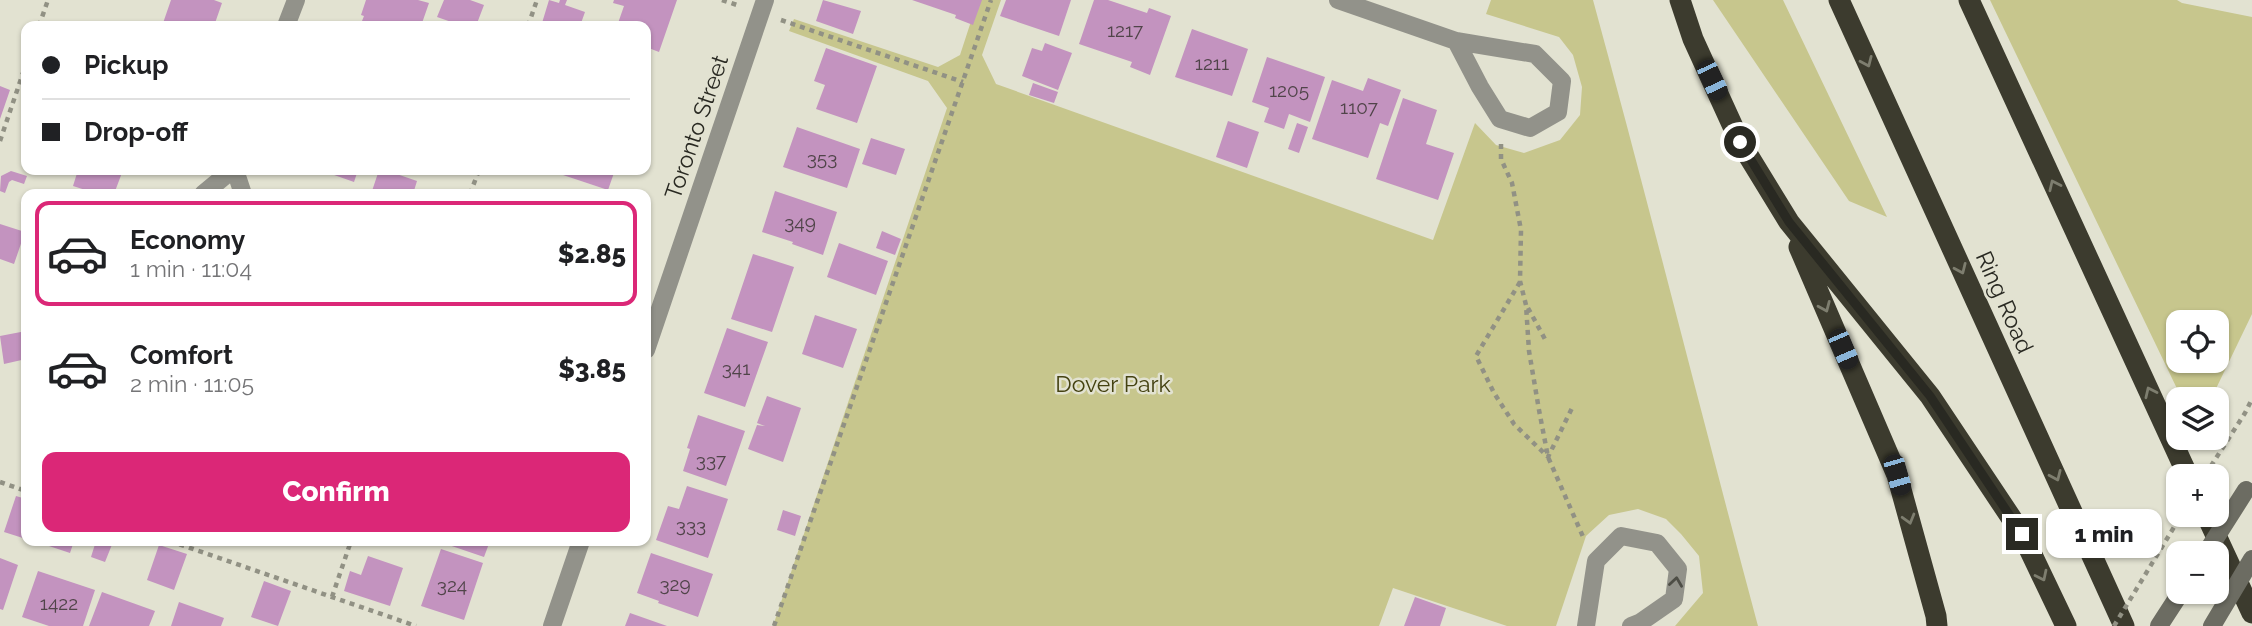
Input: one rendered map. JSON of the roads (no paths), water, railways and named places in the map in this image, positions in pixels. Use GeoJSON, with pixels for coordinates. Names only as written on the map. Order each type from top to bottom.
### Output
{"type":"FeatureCollection","features":[{"type":"Feature","properties":{"kind":"highway"},"geometry":{"type":"LineString","coordinates":[[1680,0],[1693,39],[1740,142],[1789,222],[1930,396],[2022,534],[2066,626]]}},
{"type":"Feature","properties":{"kind":"highway","name":"Ring Road"},"geometry":{"type":"LineString","coordinates":[[1839,0],[2124,626]]}},
{"type":"Feature","properties":{"kind":"highway"},"geometry":{"type":"LineString","coordinates":[[1969,0],[2182,464]]}},
{"type":"Feature","properties":{"kind":"highway"},"geometry":{"type":"LineString","coordinates":[[1789,222],[1897,475],[1937,626]]}},
{"type":"Feature","properties":{"kind":"highway"},"geometry":{"type":"LineString","coordinates":[[2212,527],[2252,613]]}},
{"type":"Feature","properties":{"kind":"main road"},"geometry":{"type":"LineString","coordinates":[[2214,541],[2249,485]]}},
{"type":"Feature","properties":{"kind":"main road"},"geometry":{"type":"LineString","coordinates":[[2212,626],[2252,559]]}},
{"type":"Feature","properties":{"kind":"main road"},"geometry":{"type":"LineString","coordinates":[[2159,626],[2173,604]]}},
{"type":"Feature","properties":{"kind":"street"},"geometry":{"type":"LineString","coordinates":[[288,21],[296,0]]}},
{"type":"Feature","properties":{"kind":"street"},"geometry":{"type":"LineString","coordinates":[[1338,0],[1456,41],[1535,54],[1562,80],[1558,112],[1530,128],[1500,119],[1456,41]]}},
{"type":"Feature","properties":{"kind":"street","name":"Toronto Street"},"geometry":{"type":"LineString","coordinates":[[651,335],[763,7]]}},
{"type":"Feature","properties":{"kind":"street"},"geometry":{"type":"LineString","coordinates":[[208,189],[227,175]]}},
{"type":"Feature","properties":{"kind":"street"},"geometry":{"type":"LineString","coordinates":[[1586,626],[1596,561],[1621,536],[1657,543],[1678,569],[1674,599],[1631,626]]}},
{"type":"Feature","properties":{"kind":"street"},"geometry":{"type":"LineString","coordinates":[[552,626],[579,546]]}},
{"type":"Feature","properties":{"kind":"park label","name":"Dover Park"},"geometry":{"type":"Point","coordinates":[1113,383]}}]}
